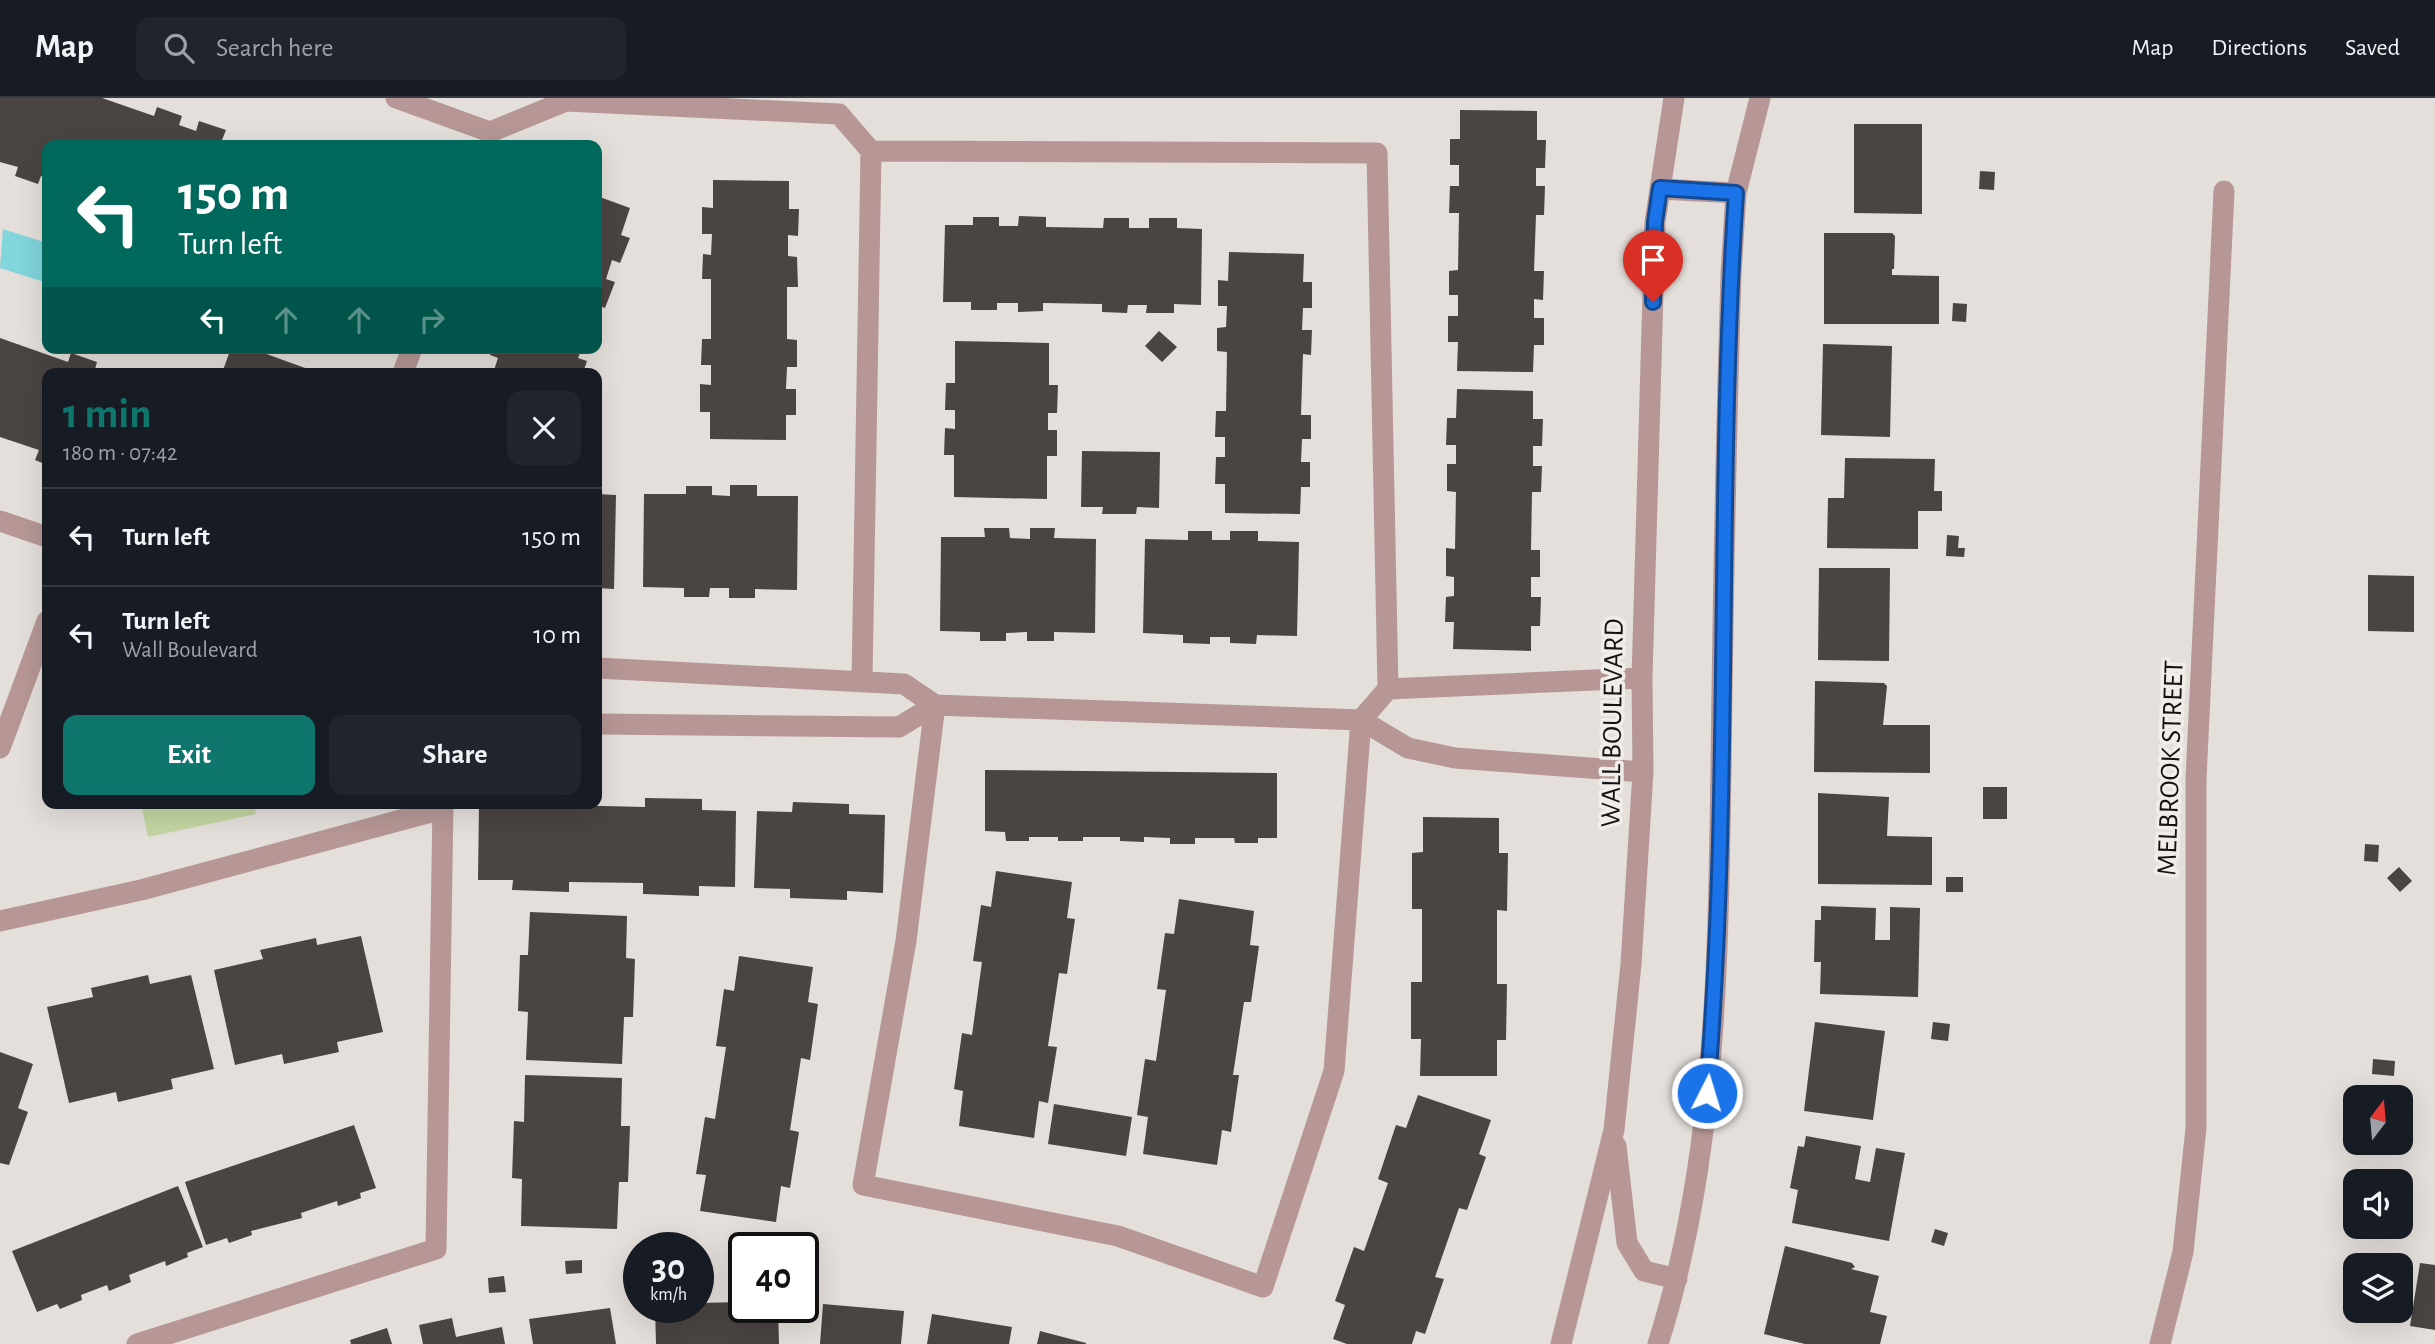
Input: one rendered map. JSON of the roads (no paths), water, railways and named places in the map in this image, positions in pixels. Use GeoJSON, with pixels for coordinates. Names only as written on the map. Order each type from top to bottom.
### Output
{"type":"FeatureCollection","features":[{"type":"Feature","properties":{"kind":"street"},"geometry":{"type":"LineString","coordinates":[[396,98],[488,139],[566,101],[839,114],[871,151],[862,680]]}},
{"type":"Feature","properties":{"kind":"street","name":"WALL BOULEVARD"},"geometry":{"type":"LineString","coordinates":[[1562,1344],[1614,1130],[1631,964],[1643,772],[1642,678],[1654,236],[1674,98]]}},
{"type":"Feature","properties":{"kind":"street"},"geometry":{"type":"LineString","coordinates":[[1658,1344],[1677,1279],[1703,1145],[1718,963],[1726,432],[1736,193],[1759,98]]}},
{"type":"Feature","properties":{"kind":"street"},"geometry":{"type":"LineString","coordinates":[[871,151],[1377,153],[1388,689],[1361,720],[1334,1071],[1263,1287],[1118,1236],[863,1185],[906,941],[935,705]]}},
{"type":"Feature","properties":{"kind":"street"},"geometry":{"type":"LineString","coordinates":[[1660,188],[1736,193]]}},
{"type":"Feature","properties":{"kind":"street","name":"MELBROOK STREET"},"geometry":{"type":"LineString","coordinates":[[2160,1344],[2183,1252],[2196,1128],[2196,779],[2224,191]]}},
{"type":"Feature","properties":{"kind":"street"},"geometry":{"type":"LineString","coordinates":[[0,521],[42,535]]}},
{"type":"Feature","properties":{"kind":"street"},"geometry":{"type":"LineString","coordinates":[[0,748],[42,635]]}},
{"type":"Feature","properties":{"kind":"street"},"geometry":{"type":"LineString","coordinates":[[602,668],[904,684],[935,705],[1361,720],[1408,748],[1455,758],[1643,772]]}},
{"type":"Feature","properties":{"kind":"street"},"geometry":{"type":"LineString","coordinates":[[1388,689],[1642,678]]}},
{"type":"Feature","properties":{"kind":"street"},"geometry":{"type":"LineString","coordinates":[[602,724],[899,726],[935,705]]}},
{"type":"Feature","properties":{"kind":"street"},"geometry":{"type":"LineString","coordinates":[[0,921],[141,890],[431,809]]}},
{"type":"Feature","properties":{"kind":"street"},"geometry":{"type":"LineString","coordinates":[[137,1344],[436,1249],[442,809]]}},
{"type":"Feature","properties":{"kind":"street"},"geometry":{"type":"LineString","coordinates":[[1614,1130],[1627,1243],[1644,1271],[1677,1279]]}},
{"type":"Feature","properties":{"kind":"water"},"geometry":{"type":"Polygon","coordinates":[[[3,229],[42,241],[42,281],[0,268],[3,229]]]}}]}
